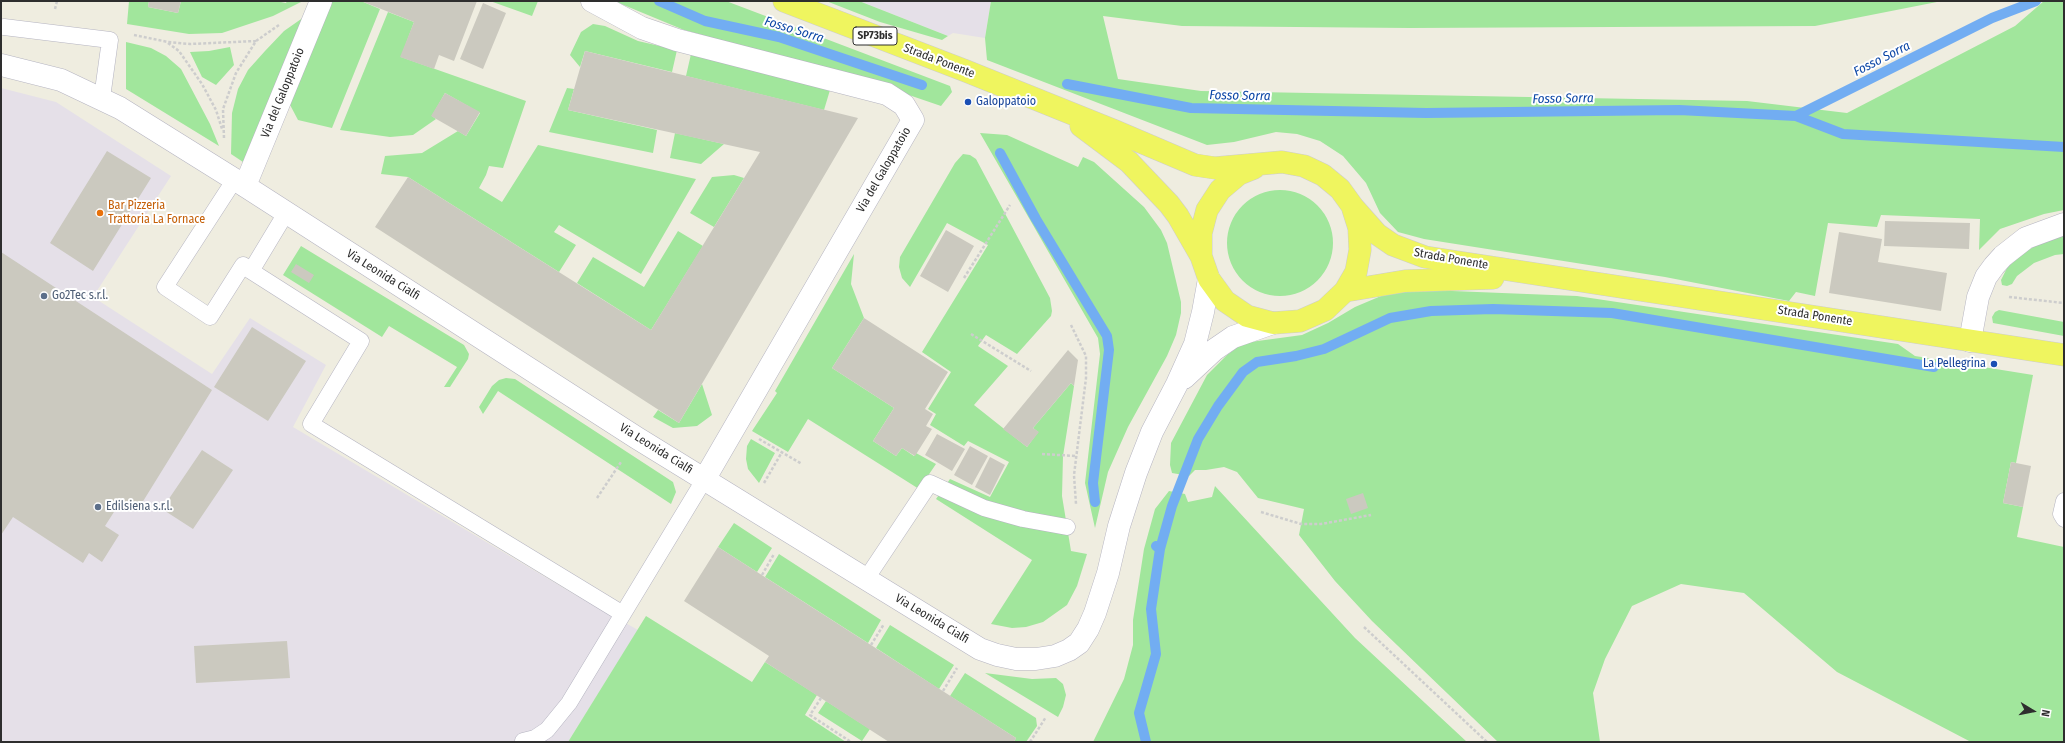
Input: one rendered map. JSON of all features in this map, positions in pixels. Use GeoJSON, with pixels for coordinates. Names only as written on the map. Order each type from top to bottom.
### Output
{"type":"FeatureCollection","features":[{"type":"Feature","properties":{"kind":"main road","name":"Strada Ponente"},"geometry":{"type":"LineString","coordinates":[[784,1],[1049,104],[1195,165],[1215,168],[1282,162],[1304,166],[1323,175],[1340,189],[1352,207],[1377,234],[1393,245],[1409,252],[1443,260],[1566,277],[2064,355]]}},
{"type":"Feature","properties":{"kind":"main road","name":"Strada Ponente"},"geometry":{"type":"LineString","coordinates":[[1049,104],[1106,144],[1141,173],[1178,216],[1201,256],[1208,279],[1225,301],[1247,316],[1273,324],[1300,322],[1326,310],[1345,291],[1356,272],[1360,250],[1359,228],[1352,207]]}},
{"type":"Feature","properties":{"kind":"main road","name":"Strada Ponente"},"geometry":{"type":"LineString","coordinates":[[1201,256],[1201,233],[1207,210],[1216,196],[1220,190],[1239,174],[1261,165]]}},
{"type":"Feature","properties":{"kind":"main road","name":"Strada Ponente"},"geometry":{"type":"LineString","coordinates":[[1345,291],[1405,281],[1435,279],[1566,277]]}},
{"type":"Feature","properties":{"kind":"street","name":"Via del Galoppatoio"},"geometry":{"type":"LineString","coordinates":[[240,182],[321,1]]}},
{"type":"Feature","properties":{"kind":"street","name":"Via del Galoppatoio"},"geometry":{"type":"LineString","coordinates":[[592,1],[642,28],[678,40],[887,94],[904,105],[914,120],[704,480]]}},
{"type":"Feature","properties":{"kind":"street","name":"Via Leonida Cialfi"},"geometry":{"type":"LineString","coordinates":[[4,70],[61,80],[102,98],[240,182],[286,213],[704,480],[980,649],[997,655],[1016,659],[1036,659],[1055,656],[1069,650],[1079,643],[1095,613],[1136,473],[1152,432],[1190,356],[1200,327],[1208,279]]}},
{"type":"Feature","properties":{"kind":"street"},"geometry":{"type":"LineString","coordinates":[[1970,341],[1978,297],[1986,277],[1994,266],[2015,245],[2036,233],[2064,224]]}},
{"type":"Feature","properties":{"kind":"street","name":"Via Leonida Cialfi"},"geometry":{"type":"LineString","coordinates":[[1177,384],[1224,342],[1233,337],[1273,324]]}},
{"type":"Feature","properties":{"kind":"lane"},"geometry":{"type":"LineString","coordinates":[[4,27],[110,40],[102,98]]}},
{"type":"Feature","properties":{"kind":"lane"},"geometry":{"type":"LineString","coordinates":[[240,182],[165,287],[210,317],[243,265],[361,340],[311,424],[623,614]]}},
{"type":"Feature","properties":{"kind":"lane"},"geometry":{"type":"LineString","coordinates":[[251,271],[286,213]]}},
{"type":"Feature","properties":{"kind":"lane"},"geometry":{"type":"LineString","coordinates":[[524,741],[535,738],[547,730],[559,718],[704,480]]}},
{"type":"Feature","properties":{"kind":"lane"},"geometry":{"type":"LineString","coordinates":[[866,579],[930,483],[984,508],[1023,519],[1067,527]]}},
{"type":"Feature","properties":{"kind":"lane"},"geometry":{"type":"LineString","coordinates":[[2064,501],[2061,514],[2064,519]]}},
{"type":"Feature","properties":{"kind":"path"},"geometry":{"type":"LineString","coordinates":[[224,140],[223,109],[236,73],[256,41],[280,24]]}},
{"type":"Feature","properties":{"kind":"path"},"geometry":{"type":"LineString","coordinates":[[130,34],[168,42],[190,44],[256,41]]}},
{"type":"Feature","properties":{"kind":"path"},"geometry":{"type":"LineString","coordinates":[[168,42],[179,51],[202,84],[216,110],[224,132]]}},
{"type":"Feature","properties":{"kind":"path"},"geometry":{"type":"LineString","coordinates":[[964,278],[1010,205]]}},
{"type":"Feature","properties":{"kind":"path"},"geometry":{"type":"LineString","coordinates":[[1978,297],[2015,296],[2064,303]]}},
{"type":"Feature","properties":{"kind":"path"},"geometry":{"type":"LineString","coordinates":[[1071,325],[1086,356],[1086,378],[1074,475],[1076,510]]}},
{"type":"Feature","properties":{"kind":"path"},"geometry":{"type":"LineString","coordinates":[[972,334],[1032,371]]}},
{"type":"Feature","properties":{"kind":"path"},"geometry":{"type":"LineString","coordinates":[[755,437],[802,464]]}},
{"type":"Feature","properties":{"kind":"path"},"geometry":{"type":"LineString","coordinates":[[764,484],[782,452]]}},
{"type":"Feature","properties":{"kind":"path"},"geometry":{"type":"LineString","coordinates":[[1042,454],[1076,456]]}},
{"type":"Feature","properties":{"kind":"path"},"geometry":{"type":"LineString","coordinates":[[597,498],[622,461]]}},
{"type":"Feature","properties":{"kind":"path"},"geometry":{"type":"LineString","coordinates":[[1261,512],[1301,524],[1322,524],[1371,515]]}},
{"type":"Feature","properties":{"kind":"path"},"geometry":{"type":"LineString","coordinates":[[762,575],[775,552]]}},
{"type":"Feature","properties":{"kind":"path"},"geometry":{"type":"LineString","coordinates":[[871,645],[885,622]]}},
{"type":"Feature","properties":{"kind":"path"},"geometry":{"type":"LineString","coordinates":[[1364,627],[1487,742]]}},
{"type":"Feature","properties":{"kind":"path"},"geometry":{"type":"LineString","coordinates":[[943,691],[961,662]]}},
{"type":"Feature","properties":{"kind":"path"},"geometry":{"type":"LineString","coordinates":[[821,698],[810,715],[851,742]]}},
{"type":"Feature","properties":{"kind":"path"},"geometry":{"type":"LineString","coordinates":[[1030,742],[1046,717]]}},
{"type":"Feature","properties":{"kind":"shaded area"},"geometry":{"type":"Polygon","coordinates":[[[859,1],[991,1],[985,38],[953,33],[948,36],[859,1]]]}},
{"type":"Feature","properties":{"kind":"shaded area"},"geometry":{"type":"Polygon","coordinates":[[[1,88],[56,102],[171,176],[93,297],[212,374],[250,318],[326,365],[293,427],[572,593],[638,630],[568,742],[1,742],[1,88]]]}},
{"type":"Feature","properties":{"kind":"green space"},"geometry":{"type":"Polygon","coordinates":[[[129,1],[149,1],[148,7],[178,13],[181,1],[276,1],[286,3],[287,1],[303,1],[273,16],[222,33],[189,34],[127,24],[129,1]]]}},
{"type":"Feature","properties":{"kind":"green space"},"geometry":{"type":"Polygon","coordinates":[[[329,1],[361,1],[380,9],[332,128],[298,120],[288,101],[329,1]]]}},
{"type":"Feature","properties":{"kind":"green space"},"geometry":{"type":"Polygon","coordinates":[[[490,1],[538,1],[532,16],[490,1]]]}},
{"type":"Feature","properties":{"kind":"green space"},"geometry":{"type":"Polygon","coordinates":[[[614,1],[726,1],[950,86],[952,92],[941,106],[871,82],[684,30],[614,1]]]}},
{"type":"Feature","properties":{"kind":"green space"},"geometry":{"type":"Polygon","coordinates":[[[826,1],[859,1],[948,36],[942,40],[880,22],[826,1]]]}},
{"type":"Feature","properties":{"kind":"green space"},"geometry":{"type":"Polygon","coordinates":[[[991,1],[1942,1],[1815,26],[1410,28],[1182,26],[1103,16],[1118,79],[1201,91],[1747,101],[1847,113],[2015,26],[2044,1],[2064,1],[2064,210],[2044,214],[2000,229],[1979,250],[1980,219],[1881,215],[1877,227],[1828,223],[1815,296],[1796,292],[1789,301],[1665,277],[1424,239],[1398,232],[1380,213],[1366,183],[1343,156],[1320,141],[1297,134],[1276,132],[1234,142],[1207,145],[987,60],[985,38],[991,1]]]}},
{"type":"Feature","properties":{"kind":"green space"},"geometry":{"type":"Polygon","coordinates":[[[388,12],[414,22],[401,57],[526,101],[503,168],[489,166],[479,188],[502,202],[538,145],[696,179],[641,274],[559,225],[554,232],[576,245],[559,272],[408,177],[381,174],[385,156],[422,153],[458,131],[466,136],[480,113],[445,93],[432,116],[436,119],[413,135],[390,137],[340,130],[388,12]]]}},
{"type":"Feature","properties":{"kind":"green space"},"geometry":{"type":"Polygon","coordinates":[[[304,17],[243,162],[231,154],[232,113],[238,89],[248,70],[265,51],[284,31],[304,17]]]}},
{"type":"Feature","properties":{"kind":"green space"},"geometry":{"type":"Polygon","coordinates":[[[593,24],[605,26],[638,41],[677,50],[672,72],[585,51],[580,67],[570,55],[581,32],[593,24]]]}},
{"type":"Feature","properties":{"kind":"green space"},"geometry":{"type":"Polygon","coordinates":[[[126,42],[151,48],[166,56],[181,69],[210,124],[219,146],[126,89],[126,42]]]}},
{"type":"Feature","properties":{"kind":"green space"},"geometry":{"type":"Polygon","coordinates":[[[230,47],[234,65],[216,85],[202,77],[190,52],[209,51],[230,47]]]}},
{"type":"Feature","properties":{"kind":"green space"},"geometry":{"type":"Polygon","coordinates":[[[691,54],[830,90],[824,110],[686,76],[691,54]]]}},
{"type":"Feature","properties":{"kind":"green space"},"geometry":{"type":"Polygon","coordinates":[[[567,88],[574,89],[568,110],[657,130],[653,153],[549,132],[567,88]]]}},
{"type":"Feature","properties":{"kind":"green space"},"geometry":{"type":"Polygon","coordinates":[[[675,133],[724,144],[701,164],[670,158],[675,133]]]}},
{"type":"Feature","properties":{"kind":"green space"},"geometry":{"type":"Polygon","coordinates":[[[980,133],[1007,135],[1078,167],[1083,157],[1094,162],[1144,207],[1161,230],[1167,243],[1181,302],[1181,313],[1176,335],[1167,356],[1128,427],[1108,472],[1095,528],[1085,483],[1100,354],[1098,338],[980,133]]]}},
{"type":"Feature","properties":{"kind":"green space"},"geometry":{"type":"Polygon","coordinates":[[[963,154],[970,155],[976,159],[1050,298],[1052,311],[1051,316],[1017,354],[986,335],[978,346],[1008,366],[974,405],[1027,447],[1038,432],[1033,428],[1071,383],[1074,386],[1063,456],[1062,496],[1071,551],[1087,554],[1077,586],[1067,605],[1043,622],[1026,627],[1012,628],[991,624],[1032,560],[936,499],[950,479],[990,497],[1009,462],[968,441],[964,446],[930,425],[936,414],[928,409],[951,372],[922,352],[988,245],[947,223],[910,287],[902,278],[899,267],[900,257],[955,163],[963,154]]]}},
{"type":"Feature","properties":{"kind":"green space"},"geometry":{"type":"Polygon","coordinates":[[[734,175],[744,178],[714,227],[690,213],[712,177],[734,175]]]}},
{"type":"Feature","properties":{"kind":"green space"},"geometry":{"type":"Polygon","coordinates":[[[1280,190],[1300,194],[1317,206],[1329,223],[1333,243],[1329,263],[1317,280],[1300,292],[1280,296],[1260,292],[1243,280],[1231,263],[1227,243],[1231,223],[1243,206],[1260,194],[1280,190]]]}},
{"type":"Feature","properties":{"kind":"green space"},"geometry":{"type":"Polygon","coordinates":[[[678,231],[703,246],[651,330],[577,283],[593,257],[644,287],[678,231]]]}},
{"type":"Feature","properties":{"kind":"green space"},"geometry":{"type":"Polygon","coordinates":[[[2064,235],[2064,254],[2055,255],[2034,263],[2017,276],[2012,284],[2007,286],[2002,285],[2001,280],[2007,268],[2023,253],[2042,242],[2064,235]]]}},
{"type":"Feature","properties":{"kind":"green space"},"geometry":{"type":"Polygon","coordinates":[[[301,246],[464,345],[469,354],[468,359],[450,387],[444,387],[457,367],[389,326],[382,337],[283,275],[301,246]]]}},
{"type":"Feature","properties":{"kind":"green space"},"geometry":{"type":"Polygon","coordinates":[[[854,254],[851,284],[864,318],[832,368],[894,408],[873,441],[896,456],[902,448],[914,456],[916,453],[936,464],[919,489],[808,419],[788,452],[752,431],[777,393],[775,391],[854,254]]]}},
{"type":"Feature","properties":{"kind":"green space"},"geometry":{"type":"Polygon","coordinates":[[[1427,290],[1577,296],[1898,344],[1915,356],[2033,375],[2016,463],[2011,462],[2003,503],[2023,507],[2017,537],[2064,547],[2064,742],[1971,742],[1837,672],[1744,593],[1681,584],[1632,606],[1605,659],[1593,693],[1600,742],[1498,742],[1372,621],[1335,581],[1299,535],[1304,509],[1258,498],[1237,472],[1224,467],[1195,470],[1189,476],[1172,473],[1170,465],[1171,443],[1207,375],[1227,355],[1243,343],[1302,335],[1328,323],[1355,307],[1381,296],[1407,291],[1427,290]]]}},
{"type":"Feature","properties":{"kind":"green space"},"geometry":{"type":"Polygon","coordinates":[[[1999,310],[2064,322],[2064,336],[1993,323],[1992,317],[1995,312],[1999,310]]]}},
{"type":"Feature","properties":{"kind":"green space"},"geometry":{"type":"Polygon","coordinates":[[[506,378],[515,379],[673,482],[676,492],[671,504],[498,391],[483,414],[479,407],[492,386],[499,380],[506,378]]]}},
{"type":"Feature","properties":{"kind":"green space"},"geometry":{"type":"Polygon","coordinates":[[[702,384],[712,415],[697,426],[673,428],[653,417],[658,410],[679,423],[702,384]]]}},
{"type":"Feature","properties":{"kind":"green space"},"geometry":{"type":"Polygon","coordinates":[[[751,439],[775,453],[759,483],[748,469],[746,459],[747,446],[751,439]]]}},
{"type":"Feature","properties":{"kind":"green space"},"geometry":{"type":"Polygon","coordinates":[[[1215,486],[1355,638],[1467,742],[1093,742],[1124,679],[1133,645],[1133,620],[1144,549],[1155,509],[1169,491],[1185,494],[1188,502],[1212,497],[1215,486]]]}},
{"type":"Feature","properties":{"kind":"green space"},"geometry":{"type":"Polygon","coordinates":[[[734,523],[772,548],[757,572],[718,547],[734,523]]]}},
{"type":"Feature","properties":{"kind":"green space"},"geometry":{"type":"Polygon","coordinates":[[[779,554],[881,620],[868,643],[765,577],[779,554]]]}},
{"type":"Feature","properties":{"kind":"green space"},"geometry":{"type":"Polygon","coordinates":[[[646,616],[752,682],[765,662],[817,695],[805,715],[846,742],[568,742],[646,616]]]}},
{"type":"Feature","properties":{"kind":"green space"},"geometry":{"type":"Polygon","coordinates":[[[890,625],[954,665],[939,689],[876,648],[890,625]]]}},
{"type":"Feature","properties":{"kind":"green space"},"geometry":{"type":"Polygon","coordinates":[[[965,673],[1036,718],[1037,726],[1026,742],[1014,742],[1016,738],[950,696],[965,673]]]}},
{"type":"Feature","properties":{"kind":"green space"},"geometry":{"type":"Polygon","coordinates":[[[985,673],[1032,679],[1056,678],[1063,684],[1066,695],[1063,707],[1058,717],[985,673]]]}},
{"type":"Feature","properties":{"kind":"green space"},"geometry":{"type":"Polygon","coordinates":[[[826,701],[870,729],[862,741],[818,713],[826,701]]]}},
{"type":"Feature","properties":{"kind":"building"},"geometry":{"type":"Polygon","coordinates":[[[149,1],[181,1],[178,13],[148,7],[149,1]]]}},
{"type":"Feature","properties":{"kind":"building"},"geometry":{"type":"Polygon","coordinates":[[[361,1],[477,1],[454,61],[439,55],[434,69],[400,57],[414,22],[361,1]]]}},
{"type":"Feature","properties":{"kind":"building"},"geometry":{"type":"Polygon","coordinates":[[[483,3],[506,13],[483,69],[460,59],[483,3]]]}},
{"type":"Feature","properties":{"kind":"building"},"geometry":{"type":"Polygon","coordinates":[[[585,51],[858,118],[679,423],[375,227],[408,177],[651,330],[760,152],[568,110],[585,51]]]}},
{"type":"Feature","properties":{"kind":"building"},"geometry":{"type":"Polygon","coordinates":[[[445,93],[480,112],[466,136],[431,116],[445,93]]]}},
{"type":"Feature","properties":{"kind":"building"},"geometry":{"type":"Polygon","coordinates":[[[107,151],[151,178],[93,271],[50,243],[107,151]]]}},
{"type":"Feature","properties":{"kind":"building"},"geometry":{"type":"Polygon","coordinates":[[[1885,221],[1970,223],[1969,249],[1884,246],[1885,221]]]}},
{"type":"Feature","properties":{"kind":"building"},"geometry":{"type":"Polygon","coordinates":[[[946,230],[974,246],[948,292],[920,276],[946,230]]]}},
{"type":"Feature","properties":{"kind":"building"},"geometry":{"type":"Polygon","coordinates":[[[1839,232],[1882,239],[1878,262],[1947,273],[1941,311],[1829,293],[1839,232]]]}},
{"type":"Feature","properties":{"kind":"building"},"geometry":{"type":"Polygon","coordinates":[[[1,252],[212,390],[137,511],[121,501],[105,526],[119,535],[102,562],[89,553],[83,563],[13,517],[1,535],[1,252]]]}},
{"type":"Feature","properties":{"kind":"building"},"geometry":{"type":"Polygon","coordinates":[[[296,264],[314,275],[309,283],[291,272],[296,264]]]}},
{"type":"Feature","properties":{"kind":"building"},"geometry":{"type":"Polygon","coordinates":[[[864,318],[948,372],[925,409],[933,414],[926,426],[932,429],[915,456],[902,448],[896,456],[873,441],[894,408],[832,368],[864,318]]]}},
{"type":"Feature","properties":{"kind":"building"},"geometry":{"type":"Polygon","coordinates":[[[252,327],[306,361],[268,421],[214,387],[252,327]]]}},
{"type":"Feature","properties":{"kind":"building"},"geometry":{"type":"Polygon","coordinates":[[[1068,350],[1078,360],[1074,386],[1071,383],[1033,428],[1039,432],[1027,447],[1003,429],[1068,350]]]}},
{"type":"Feature","properties":{"kind":"building"},"geometry":{"type":"Polygon","coordinates":[[[937,434],[965,449],[952,471],[925,455],[937,434]]]}},
{"type":"Feature","properties":{"kind":"building"},"geometry":{"type":"Polygon","coordinates":[[[970,446],[988,456],[972,485],[954,475],[970,446]]]}},
{"type":"Feature","properties":{"kind":"building"},"geometry":{"type":"Polygon","coordinates":[[[202,450],[233,470],[193,529],[162,509],[202,450]]]}},
{"type":"Feature","properties":{"kind":"building"},"geometry":{"type":"Polygon","coordinates":[[[990,457],[1005,465],[990,495],[975,487],[990,457]]]}},
{"type":"Feature","properties":{"kind":"building"},"geometry":{"type":"Polygon","coordinates":[[[2011,462],[2031,466],[2023,507],[2003,503],[2011,462]]]}},
{"type":"Feature","properties":{"kind":"building"},"geometry":{"type":"Polygon","coordinates":[[[1363,493],[1368,508],[1351,514],[1346,499],[1363,493]]]}},
{"type":"Feature","properties":{"kind":"building"},"geometry":{"type":"Polygon","coordinates":[[[718,547],[1016,738],[1014,742],[889,742],[765,662],[769,656],[684,601],[718,547]]]}},
{"type":"Feature","properties":{"kind":"building"},"geometry":{"type":"Polygon","coordinates":[[[287,641],[290,678],[196,683],[194,646],[287,641]]]}},
{"type":"Feature","properties":{"kind":"waterway","name":"Fosso Sorra"},"geometry":{"type":"LineString","coordinates":[[659,1],[705,21],[779,37],[922,85]]}},
{"type":"Feature","properties":{"kind":"waterway","name":"Fosso Sorra"},"geometry":{"type":"LineString","coordinates":[[1067,84],[1191,108],[1426,113],[1679,110],[1796,116],[1992,18],[2036,1]]}},
{"type":"Feature","properties":{"kind":"waterway"},"geometry":{"type":"LineString","coordinates":[[1796,116],[1843,134],[2064,147]]}},
{"type":"Feature","properties":{"kind":"waterway"},"geometry":{"type":"LineString","coordinates":[[1000,153],[1036,219],[1107,336],[1109,350],[1093,483],[1095,502]]}},
{"type":"Feature","properties":{"kind":"waterway"},"geometry":{"type":"LineString","coordinates":[[1160,549],[1172,506],[1198,439],[1218,406],[1243,372],[1257,362],[1296,356],[1324,349],[1390,318],[1431,311],[1493,309],[1612,313],[1934,367]]}},
{"type":"Feature","properties":{"kind":"waterway"},"geometry":{"type":"LineString","coordinates":[[1146,742],[1139,713],[1156,654],[1151,609],[1160,549],[1156,546]]}},
{"type":"Feature","properties":{"kind":"place","name":"Galoppatoio"},"geometry":{"type":"Point","coordinates":[968,102]}},
{"type":"Feature","properties":{"kind":"place","name":"Bar Pizzeria Trattoria La Fornace"},"geometry":{"type":"Point","coordinates":[100,213]}},
{"type":"Feature","properties":{"kind":"place","name":"Go2Tec s.r.l."},"geometry":{"type":"Point","coordinates":[44,296]}},
{"type":"Feature","properties":{"kind":"place","name":"La Pellegrina"},"geometry":{"type":"Point","coordinates":[1994,364]}},
{"type":"Feature","properties":{"kind":"place","name":"Edilsiena s.r.l."},"geometry":{"type":"Point","coordinates":[98,507]}}]}
